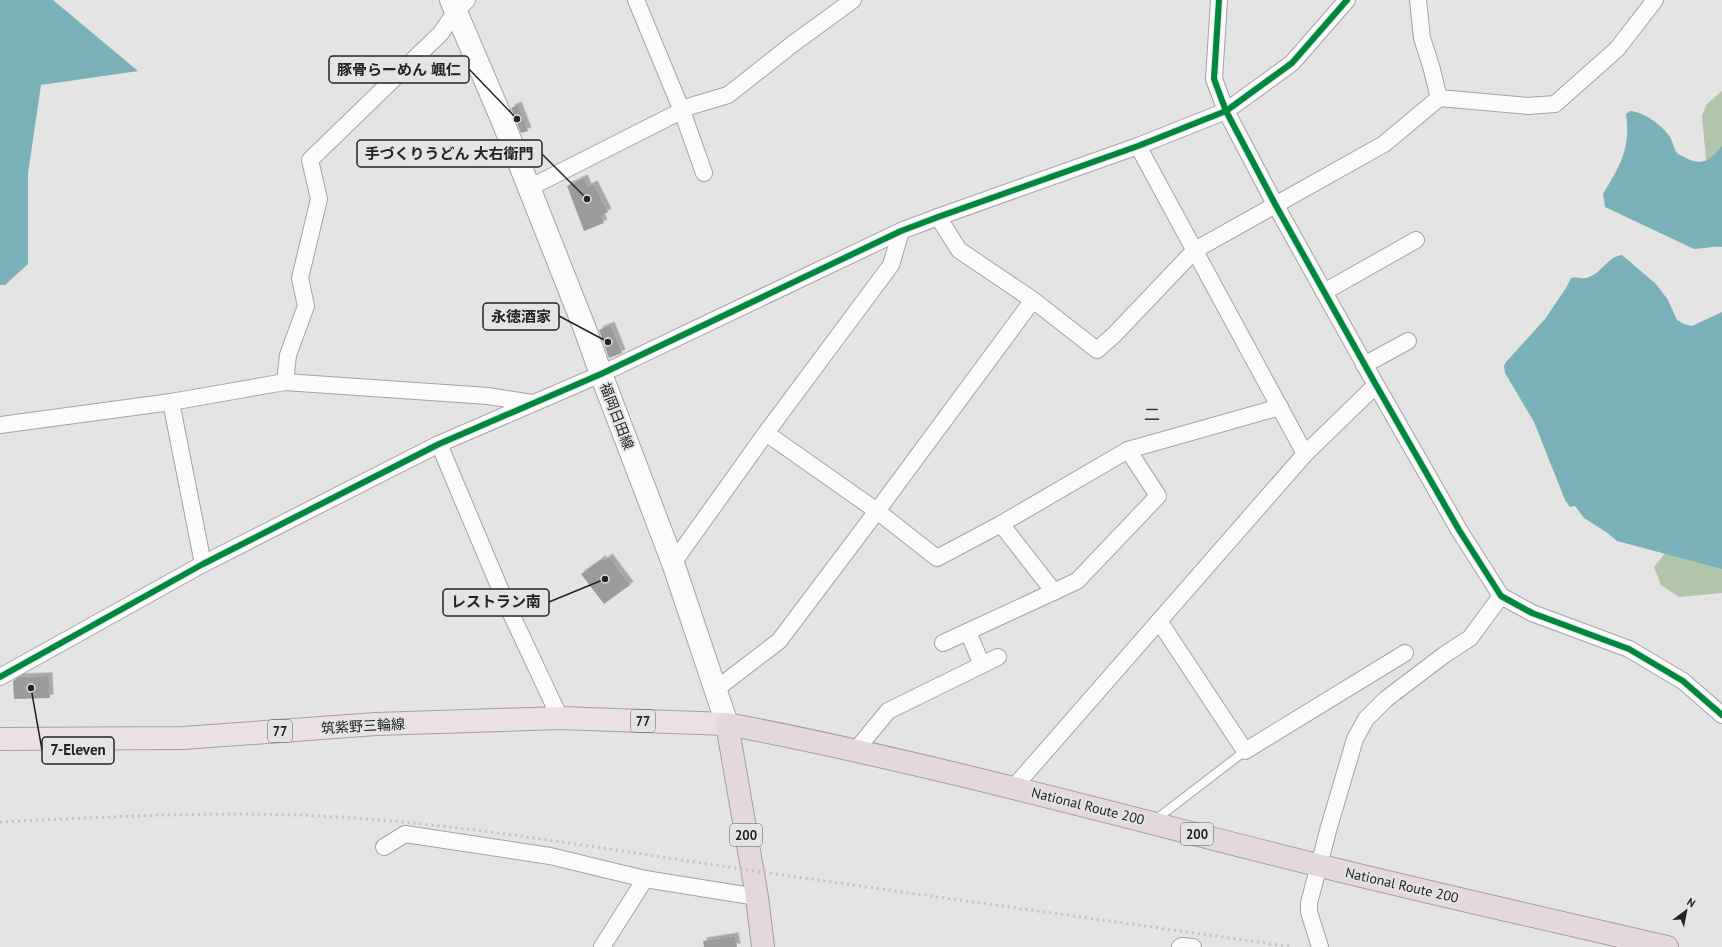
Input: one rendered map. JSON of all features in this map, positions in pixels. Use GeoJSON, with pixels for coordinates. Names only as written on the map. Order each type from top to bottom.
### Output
{"type":"FeatureCollection","features":[{"type":"Feature","properties":{"kind":"highway","name":"National Route 200"},"geometry":{"type":"LineString","coordinates":[[727,724],[856,750],[1152,822],[1318,865],[1667,947]]}},
{"type":"Feature","properties":{"kind":"highway","name":"200"},"geometry":{"type":"LineString","coordinates":[[727,724],[763,947]]}},
{"type":"Feature","properties":{"kind":"main road","name":"福岡日田線"},"geometry":{"type":"LineString","coordinates":[[458,4],[585,329],[600,374],[673,563],[727,724]]}},
{"type":"Feature","properties":{"kind":"main road","name":"筑紫野三輪線"},"geometry":{"type":"LineString","coordinates":[[0,738],[183,738],[376,724],[560,718],[727,724]]}},
{"type":"Feature","properties":{"kind":"street"},"geometry":{"type":"LineString","coordinates":[[636,0],[682,111],[704,173]]}},
{"type":"Feature","properties":{"kind":"street"},"geometry":{"type":"LineString","coordinates":[[529,188],[691,106],[728,96],[853,0]]}},
{"type":"Feature","properties":{"kind":"street"},"geometry":{"type":"LineString","coordinates":[[1219,0],[1216,25],[1214,79],[1226,111],[1275,204],[1364,364],[1459,530],[1501,596],[1532,613],[1628,649],[1683,681],[1722,714]]}},
{"type":"Feature","properties":{"kind":"street"},"geometry":{"type":"LineString","coordinates":[[0,677],[203,564],[439,444],[600,374],[901,231],[1138,146],[1226,111],[1292,63],[1347,0]]}},
{"type":"Feature","properties":{"kind":"street"},"geometry":{"type":"LineString","coordinates":[[1418,0],[1422,38],[1439,98]]}},
{"type":"Feature","properties":{"kind":"street"},"geometry":{"type":"LineString","coordinates":[[938,217],[959,250],[1033,300],[1097,350],[1114,335],[1195,250],[1384,144],[1439,98],[1528,106],[1555,104],[1617,49],[1655,0]]}},
{"type":"Feature","properties":{"kind":"street"},"geometry":{"type":"LineString","coordinates":[[284,382],[288,355],[306,306],[300,278],[320,199],[310,160],[441,33],[458,4]]}},
{"type":"Feature","properties":{"kind":"street"},"geometry":{"type":"LineString","coordinates":[[1138,146],[1305,454]]}},
{"type":"Feature","properties":{"kind":"street"},"geometry":{"type":"LineString","coordinates":[[673,563],[766,433],[891,265],[901,231]]}},
{"type":"Feature","properties":{"kind":"street"},"geometry":{"type":"LineString","coordinates":[[1324,292],[1416,240]]}},
{"type":"Feature","properties":{"kind":"street"},"geometry":{"type":"LineString","coordinates":[[715,690],[779,641],[877,512],[1033,300]]}},
{"type":"Feature","properties":{"kind":"street"},"geometry":{"type":"LineString","coordinates":[[1364,364],[1408,341]]}},
{"type":"Feature","properties":{"kind":"street"},"geometry":{"type":"LineString","coordinates":[[0,425],[171,402],[284,382],[488,396],[532,404]]}},
{"type":"Feature","properties":{"kind":"street"},"geometry":{"type":"LineString","coordinates":[[1014,788],[1305,454],[1376,385]]}},
{"type":"Feature","properties":{"kind":"street"},"geometry":{"type":"LineString","coordinates":[[171,402],[203,564]]}},
{"type":"Feature","properties":{"kind":"street"},"geometry":{"type":"LineString","coordinates":[[766,433],[877,512],[937,558],[1001,524],[1128,450],[1280,407]]}},
{"type":"Feature","properties":{"kind":"street"},"geometry":{"type":"LineString","coordinates":[[439,444],[506,602],[560,718]]}},
{"type":"Feature","properties":{"kind":"street"},"geometry":{"type":"LineString","coordinates":[[943,643],[1077,581],[1158,496],[1128,450]]}},
{"type":"Feature","properties":{"kind":"street"},"geometry":{"type":"LineString","coordinates":[[1001,524],[1054,592]]}},
{"type":"Feature","properties":{"kind":"street"},"geometry":{"type":"LineString","coordinates":[[1320,947],[1309,912],[1309,903],[1318,865],[1356,739],[1366,719],[1386,699],[1444,655],[1470,638],[1501,596]]}},
{"type":"Feature","properties":{"kind":"street"},"geometry":{"type":"LineString","coordinates":[[1159,621],[1245,751],[1405,653]]}},
{"type":"Feature","properties":{"kind":"street"},"geometry":{"type":"LineString","coordinates":[[968,632],[982,665]]}},
{"type":"Feature","properties":{"kind":"street"},"geometry":{"type":"LineString","coordinates":[[856,750],[888,711],[998,657]]}},
{"type":"Feature","properties":{"kind":"street"},"geometry":{"type":"LineString","coordinates":[[384,847],[405,834],[550,856],[645,879],[756,897]]}},
{"type":"Feature","properties":{"kind":"street"},"geometry":{"type":"LineString","coordinates":[[602,947],[645,879]]}},
{"type":"Feature","properties":{"kind":"street"},"geometry":{"type":"LineString","coordinates":[[1180,947],[1193,947]]}},
{"type":"Feature","properties":{"kind":"lane"},"geometry":{"type":"LineString","coordinates":[[1152,822],[1245,751]]}},
{"type":"Feature","properties":{"kind":"green space"},"geometry":{"type":"Polygon","coordinates":[[[1722,91],[1722,211],[1709,193],[1702,116],[1706,105],[1722,91]]]}},
{"type":"Feature","properties":{"kind":"green space"},"geometry":{"type":"Polygon","coordinates":[[[1722,493],[1722,593],[1679,597],[1661,585],[1654,567],[1667,551],[1722,493]]]}},
{"type":"Feature","properties":{"kind":"water"},"geometry":{"type":"Polygon","coordinates":[[[0,0],[53,0],[138,71],[41,85],[28,173],[28,264],[5,285],[0,285],[0,0]]]}},
{"type":"Feature","properties":{"kind":"water"},"geometry":{"type":"Polygon","coordinates":[[[1630,111],[1641,114],[1658,124],[1667,132],[1678,154],[1692,161],[1702,162],[1710,158],[1722,146],[1722,247],[1694,249],[1605,207],[1603,194],[1623,156],[1627,137],[1626,114],[1630,111]]]}},
{"type":"Feature","properties":{"kind":"water"},"geometry":{"type":"Polygon","coordinates":[[[1622,255],[1656,284],[1668,300],[1677,320],[1684,324],[1692,326],[1722,312],[1722,569],[1617,541],[1584,518],[1575,506],[1570,507],[1565,500],[1534,422],[1505,373],[1504,366],[1506,362],[1545,319],[1571,278],[1584,278],[1594,275],[1612,259],[1622,255]]]}},
{"type":"Feature","properties":{"kind":"building"},"geometry":{"type":"Polygon","coordinates":[[[518,105],[528,131],[521,133],[511,108],[518,105]]]}},
{"type":"Feature","properties":{"kind":"building"},"geometry":{"type":"Polygon","coordinates":[[[584,178],[588,187],[594,184],[608,212],[601,216],[604,223],[584,231],[567,186],[584,178]]]}},
{"type":"Feature","properties":{"kind":"building"},"geometry":{"type":"Polygon","coordinates":[[[611,325],[622,353],[609,358],[599,330],[611,325]]]}},
{"type":"Feature","properties":{"kind":"building"},"geometry":{"type":"Polygon","coordinates":[[[609,557],[630,585],[604,604],[581,574],[602,559],[604,561],[609,557]]]}},
{"type":"Feature","properties":{"kind":"building"},"geometry":{"type":"Polygon","coordinates":[[[49,676],[50,698],[14,699],[13,681],[19,677],[49,676]]]}},
{"type":"Feature","properties":{"kind":"building"},"geometry":{"type":"Polygon","coordinates":[[[735,936],[737,947],[704,947],[703,941],[735,936]]]}},
{"type":"Feature","properties":{"kind":"railway"},"geometry":{"type":"LineString","coordinates":[[0,822],[160,815],[240,814],[320,816],[424,824],[528,837],[804,878],[1292,947]]}},
{"type":"Feature","properties":{"kind":"cycle path"},"geometry":{"type":"LineString","coordinates":[[1219,0],[1214,79],[1226,111],[1275,204],[1376,385],[1459,530],[1501,596],[1532,613],[1629,649],[1683,681],[1722,715]]}},
{"type":"Feature","properties":{"kind":"cycle path"},"geometry":{"type":"LineString","coordinates":[[0,677],[203,564],[439,444],[601,374],[901,231],[1138,146],[1226,111],[1292,63],[1347,0]]}},
{"type":"Feature","properties":{"kind":"place","name":"豚骨らーめん 颯仁"},"geometry":{"type":"Point","coordinates":[517,119]}},
{"type":"Feature","properties":{"kind":"place","name":"手づくりうどん 大右衛門"},"geometry":{"type":"Point","coordinates":[587,199]}},
{"type":"Feature","properties":{"kind":"place","name":"永徳酒家"},"geometry":{"type":"Point","coordinates":[608,342]}},
{"type":"Feature","properties":{"kind":"place","name":"レストラン南"},"geometry":{"type":"Point","coordinates":[605,579]}},
{"type":"Feature","properties":{"kind":"place","name":"7-Eleven"},"geometry":{"type":"Point","coordinates":[31,688]}},
{"type":"Feature","properties":{"kind":"district","name":"二"},"geometry":{"type":"Point","coordinates":[1152,414]}}]}
